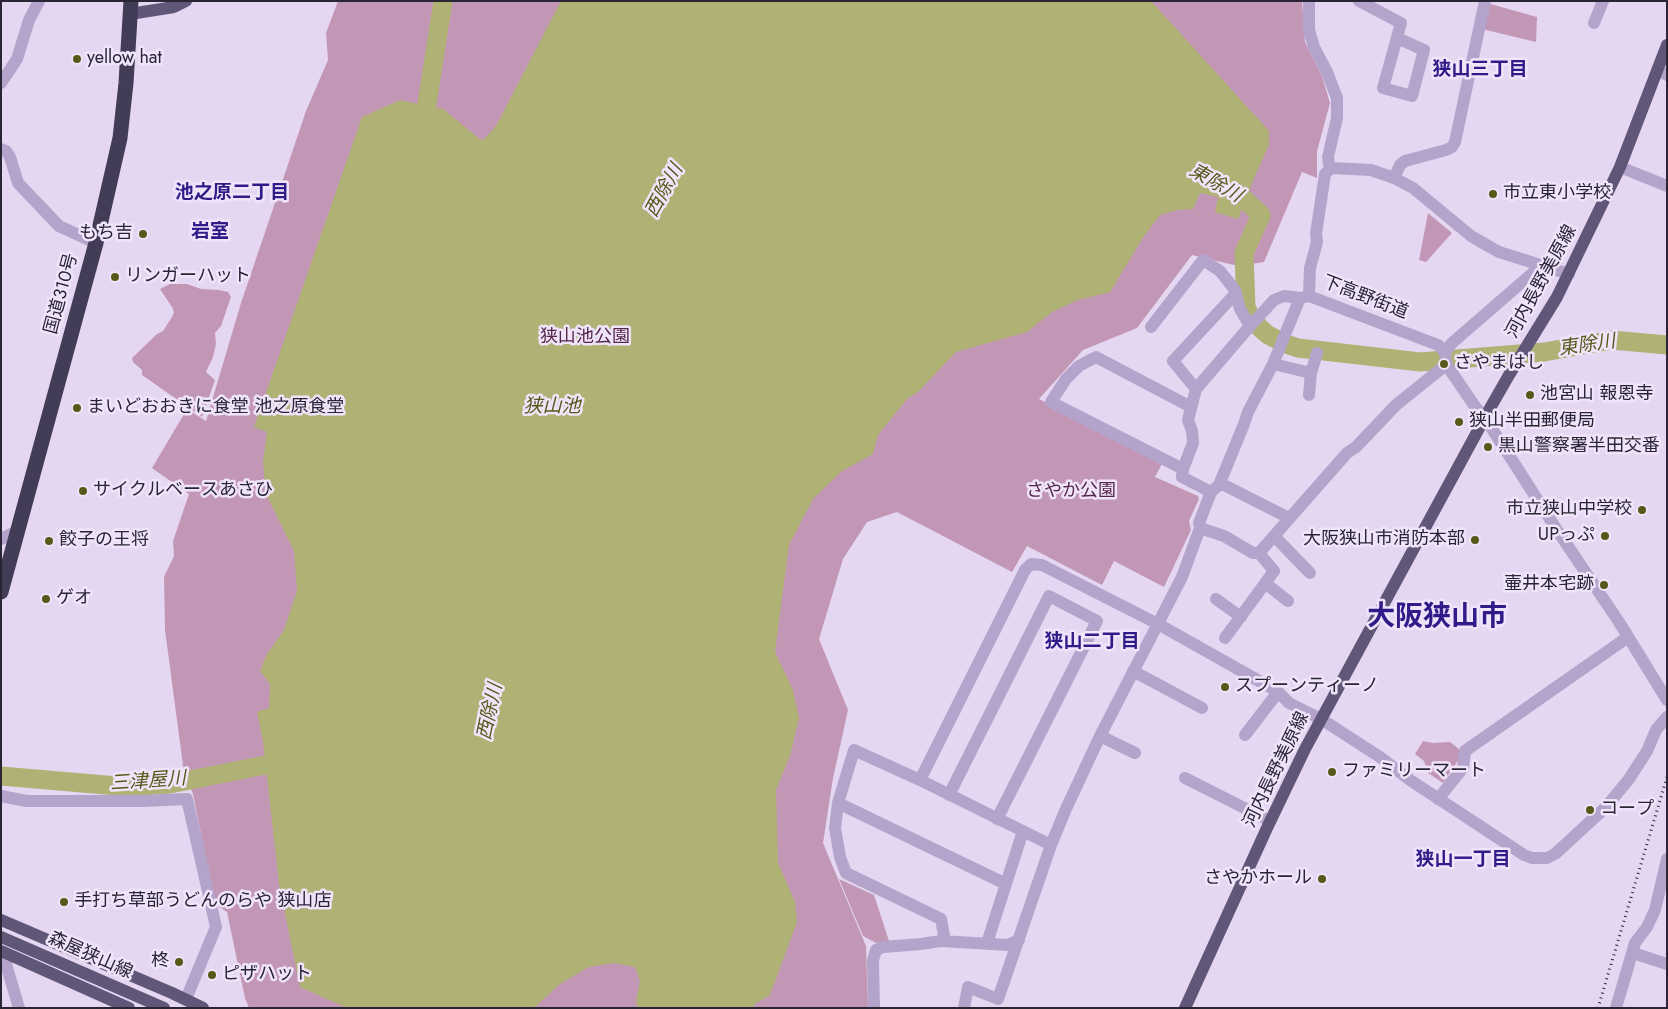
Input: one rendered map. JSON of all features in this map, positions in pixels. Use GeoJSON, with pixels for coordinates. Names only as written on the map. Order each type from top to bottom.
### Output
{"type":"FeatureCollection","features":[{"type":"Feature","properties":{"kind":"highway","name":"国道310号"},"geometry":{"type":"LineString","coordinates":[[1,592],[96,243],[120,138],[126,83],[130,8]]}},
{"type":"Feature","properties":{"kind":"main road"},"geometry":{"type":"LineString","coordinates":[[130,8],[174,7],[186,1]]}},
{"type":"Feature","properties":{"kind":"main road","name":"河内長野美原線"},"geometry":{"type":"LineString","coordinates":[[1185,1008],[1270,820],[1321,719],[1485,418],[1557,297],[1620,167],[1662,72],[1667,45]]}},
{"type":"Feature","properties":{"kind":"main road"},"geometry":{"type":"LineString","coordinates":[[1,920],[203,1008]]}},
{"type":"Feature","properties":{"kind":"main road","name":"森屋狭山線"},"geometry":{"type":"LineString","coordinates":[[1,936],[164,1008]]}},
{"type":"Feature","properties":{"kind":"main road"},"geometry":{"type":"LineString","coordinates":[[5,953],[129,1008]]}},
{"type":"Feature","properties":{"kind":"street"},"geometry":{"type":"LineString","coordinates":[[1,83],[17,59],[28,20],[39,1]]}},
{"type":"Feature","properties":{"kind":"street"},"geometry":{"type":"LineString","coordinates":[[1309,1],[1309,30],[1314,47],[1327,72],[1337,98],[1337,118],[1328,157],[1331,168],[1371,170],[1394,178],[1412,188],[1471,236],[1490,248],[1568,274]]}},
{"type":"Feature","properties":{"kind":"street"},"geometry":{"type":"LineString","coordinates":[[1360,1],[1401,23],[1382,88],[1412,96],[1424,50],[1397,38]]}},
{"type":"Feature","properties":{"kind":"street"},"geometry":{"type":"LineString","coordinates":[[1394,178],[1400,165],[1405,162],[1446,150],[1452,147],[1455,142],[1485,1]]}},
{"type":"Feature","properties":{"kind":"street"},"geometry":{"type":"LineString","coordinates":[[1594,23],[1603,1]]}},
{"type":"Feature","properties":{"kind":"street"},"geometry":{"type":"LineString","coordinates":[[1,149],[6,151],[10,157],[18,183],[59,226],[96,243]]}},
{"type":"Feature","properties":{"kind":"street"},"geometry":{"type":"LineString","coordinates":[[1620,167],[1667,186]]}},
{"type":"Feature","properties":{"kind":"street","name":"下高野街道"},"geometry":{"type":"LineString","coordinates":[[1331,168],[1325,174],[1316,234],[1318,242],[1304,297],[1438,345],[1446,359]]}},
{"type":"Feature","properties":{"kind":"street"},"geometry":{"type":"LineString","coordinates":[[1151,327],[1203,260],[1220,271],[1235,290],[1240,309],[1253,323]]}},
{"type":"Feature","properties":{"kind":"street"},"geometry":{"type":"LineString","coordinates":[[1258,553],[1347,453],[1356,447],[1396,405],[1446,359],[1452,343],[1535,271],[1537,264]]}},
{"type":"Feature","properties":{"kind":"street"},"geometry":{"type":"LineString","coordinates":[[1196,389],[1173,361],[1236,294]]}},
{"type":"Feature","properties":{"kind":"street"},"geometry":{"type":"LineString","coordinates":[[964,1008],[968,987],[998,1003],[1051,844],[1064,811],[1100,736],[1182,577],[1200,528],[1199,523],[1216,488],[1248,412],[1304,297],[1284,296],[1274,300],[1196,389],[1188,420],[1192,431],[1193,443],[1182,469],[1182,477],[1216,488],[1289,518]]}},
{"type":"Feature","properties":{"kind":"street"},"geometry":{"type":"LineString","coordinates":[[1308,395],[1311,372],[1317,353]]}},
{"type":"Feature","properties":{"kind":"street"},"geometry":{"type":"LineString","coordinates":[[1182,469],[1051,402],[1066,379],[1079,366],[1096,357],[1191,407]]}},
{"type":"Feature","properties":{"kind":"street"},"geometry":{"type":"LineString","coordinates":[[1446,359],[1476,408],[1485,418],[1628,637],[1667,700]]}},
{"type":"Feature","properties":{"kind":"street"},"geometry":{"type":"LineString","coordinates":[[1272,364],[1311,372]]}},
{"type":"Feature","properties":{"kind":"street"},"geometry":{"type":"LineString","coordinates":[[1200,528],[1224,536],[1253,553],[1258,553],[1274,571],[1225,638]]}},
{"type":"Feature","properties":{"kind":"street"},"geometry":{"type":"LineString","coordinates":[[1,539],[18,531]]}},
{"type":"Feature","properties":{"kind":"street"},"geometry":{"type":"LineString","coordinates":[[1274,536],[1310,573]]}},
{"type":"Feature","properties":{"kind":"street"},"geometry":{"type":"LineString","coordinates":[[920,780],[1026,570],[1031,564],[1042,565],[1158,624],[1278,692],[1289,702],[1321,719],[1380,757],[1410,780],[1524,855],[1532,858],[1547,858],[1555,854],[1594,819],[1618,793],[1647,751],[1656,730],[1667,717]]}},
{"type":"Feature","properties":{"kind":"street"},"geometry":{"type":"LineString","coordinates":[[1265,583],[1288,601]]}},
{"type":"Feature","properties":{"kind":"street"},"geometry":{"type":"LineString","coordinates":[[950,795],[1049,596],[1098,621],[997,818]]}},
{"type":"Feature","properties":{"kind":"street"},"geometry":{"type":"LineString","coordinates":[[1216,599],[1240,617]]}},
{"type":"Feature","properties":{"kind":"street"},"geometry":{"type":"LineString","coordinates":[[1438,798],[1463,768],[1465,751],[1628,637]]}},
{"type":"Feature","properties":{"kind":"street"},"geometry":{"type":"LineString","coordinates":[[1133,672],[1202,708]]}},
{"type":"Feature","properties":{"kind":"street"},"geometry":{"type":"LineString","coordinates":[[1245,735],[1278,692]]}},
{"type":"Feature","properties":{"kind":"street"},"geometry":{"type":"LineString","coordinates":[[1100,736],[1135,753]]}},
{"type":"Feature","properties":{"kind":"street"},"geometry":{"type":"LineString","coordinates":[[944,941],[941,919],[846,873],[840,857],[835,828],[838,803],[854,750],[1051,844]]}},
{"type":"Feature","properties":{"kind":"street"},"geometry":{"type":"LineString","coordinates":[[1185,778],[1270,820]]}},
{"type":"Feature","properties":{"kind":"street"},"geometry":{"type":"LineString","coordinates":[[1,796],[26,801],[187,799],[216,927],[186,1000]]}},
{"type":"Feature","properties":{"kind":"street"},"geometry":{"type":"LineString","coordinates":[[838,803],[1006,884]]}},
{"type":"Feature","properties":{"kind":"street"},"geometry":{"type":"LineString","coordinates":[[987,943],[1023,831]]}},
{"type":"Feature","properties":{"kind":"street"},"geometry":{"type":"LineString","coordinates":[[1616,1008],[1636,944],[1655,910],[1667,859]]}},
{"type":"Feature","properties":{"kind":"street"},"geometry":{"type":"LineString","coordinates":[[874,1008],[873,960],[876,950],[883,946],[944,941],[1008,944],[1019,940]]}},
{"type":"Feature","properties":{"kind":"street"},"geometry":{"type":"LineString","coordinates":[[5,953],[6,964],[20,1008]]}},
{"type":"Feature","properties":{"kind":"street"},"geometry":{"type":"LineString","coordinates":[[1633,953],[1667,964]]}},
{"type":"Feature","properties":{"kind":"green space","name":"狭山池"},"geometry":{"type":"Polygon","coordinates":[[[338,1],[1302,1],[1305,42],[1322,76],[1330,103],[1317,151],[1317,178],[1302,172],[1264,262],[1238,266],[1192,255],[1137,328],[1083,350],[1039,399],[1162,464],[1155,477],[1198,496],[1199,499],[1189,521],[1191,530],[1164,587],[1114,561],[1102,585],[1027,546],[1012,572],[897,512],[867,522],[843,559],[819,639],[848,710],[833,778],[823,843],[866,946],[868,1008],[249,1008],[245,998],[227,912],[215,904],[193,794],[184,773],[165,630],[164,577],[174,556],[173,541],[189,494],[152,468],[187,409],[206,421],[241,303],[306,111],[328,60],[326,33],[338,1]]]}},
{"type":"Feature","properties":{"kind":"green space"},"geometry":{"type":"Polygon","coordinates":[[[1487,3],[1537,17],[1536,42],[1482,29],[1487,3]]]}},
{"type":"Feature","properties":{"kind":"green space"},"geometry":{"type":"Polygon","coordinates":[[[1428,213],[1452,233],[1426,262],[1419,260],[1428,213]]]}},
{"type":"Feature","properties":{"kind":"green space"},"geometry":{"type":"Polygon","coordinates":[[[170,284],[187,284],[201,289],[219,290],[228,292],[231,297],[221,326],[215,333],[216,344],[213,357],[206,372],[215,380],[202,417],[142,375],[142,370],[133,362],[132,358],[157,334],[163,331],[172,317],[174,312],[172,307],[160,289],[170,284]]]}},
{"type":"Feature","properties":{"kind":"green space"},"geometry":{"type":"Polygon","coordinates":[[[1423,741],[1433,743],[1450,742],[1459,749],[1459,759],[1443,783],[1428,773],[1424,761],[1415,754],[1423,741]]]}},
{"type":"Feature","properties":{"kind":"green space"},"geometry":{"type":"Polygon","coordinates":[[[839,879],[874,895],[889,941],[876,943],[863,936],[839,879]]]}},
{"type":"Feature","properties":{"kind":"water","name":"狭山池"},"geometry":{"type":"Polygon","coordinates":[[[561,1],[1151,1],[1269,131],[1269,145],[1238,219],[1215,212],[1218,197],[1200,193],[1193,209],[1177,210],[1160,215],[1144,236],[1110,292],[1078,300],[1052,312],[1027,332],[956,352],[918,392],[907,399],[878,435],[873,454],[842,471],[813,499],[789,545],[775,652],[793,690],[799,718],[790,756],[776,790],[778,863],[795,902],[797,922],[770,995],[755,1004],[753,1008],[638,1008],[636,1001],[640,981],[635,967],[614,963],[589,967],[560,984],[534,1008],[347,1008],[300,987],[279,884],[263,741],[257,712],[269,708],[270,684],[260,671],[267,654],[284,630],[297,591],[294,551],[266,494],[263,462],[267,432],[254,427],[362,117],[400,100],[443,109],[482,141],[496,126],[561,1]]]}},
{"type":"Feature","properties":{"kind":"waterway","name":"西除川"},"geometry":{"type":"LineString","coordinates":[[424,131],[443,1]]}},
{"type":"Feature","properties":{"kind":"waterway","name":"東除川"},"geometry":{"type":"LineString","coordinates":[[1224,185],[1237,192],[1261,215],[1244,253],[1246,307],[1259,327],[1268,335],[1286,344],[1298,348],[1420,362],[1544,352],[1612,340],[1667,345]]}},
{"type":"Feature","properties":{"kind":"waterway","name":"三津屋川"},"geometry":{"type":"LineString","coordinates":[[1,776],[129,787],[170,784],[265,765]]}},
{"type":"Feature","properties":{"kind":"railway"},"geometry":{"type":"LineString","coordinates":[[1598,1008],[1667,777]]}},
{"type":"Feature","properties":{"kind":"place","name":"yellow hat"},"geometry":{"type":"Point","coordinates":[77,59]}},
{"type":"Feature","properties":{"kind":"place","name":"市立東小学校"},"geometry":{"type":"Point","coordinates":[1493,194]}},
{"type":"Feature","properties":{"kind":"place","name":"もち吉"},"geometry":{"type":"Point","coordinates":[143,234]}},
{"type":"Feature","properties":{"kind":"place","name":"リンガーハット"},"geometry":{"type":"Point","coordinates":[115,277]}},
{"type":"Feature","properties":{"kind":"place","name":"さやまはし"},"geometry":{"type":"Point","coordinates":[1444,364]}},
{"type":"Feature","properties":{"kind":"place","name":"池宮山 報恩寺"},"geometry":{"type":"Point","coordinates":[1530,395]}},
{"type":"Feature","properties":{"kind":"place","name":"まいどおおきに食堂 池之原食堂"},"geometry":{"type":"Point","coordinates":[77,408]}},
{"type":"Feature","properties":{"kind":"place","name":"狭山半田郵便局"},"geometry":{"type":"Point","coordinates":[1459,422]}},
{"type":"Feature","properties":{"kind":"place","name":"黒山警察署半田交番"},"geometry":{"type":"Point","coordinates":[1488,447]}},
{"type":"Feature","properties":{"kind":"place","name":"サイクルベースあさひ"},"geometry":{"type":"Point","coordinates":[83,491]}},
{"type":"Feature","properties":{"kind":"place","name":"市立狭山中学校"},"geometry":{"type":"Point","coordinates":[1642,510]}},
{"type":"Feature","properties":{"kind":"place","name":"UPっぷ"},"geometry":{"type":"Point","coordinates":[1605,536]}},
{"type":"Feature","properties":{"kind":"place","name":"大阪狭山市消防本部"},"geometry":{"type":"Point","coordinates":[1475,540]}},
{"type":"Feature","properties":{"kind":"place","name":"餃子の王将"},"geometry":{"type":"Point","coordinates":[49,541]}},
{"type":"Feature","properties":{"kind":"place","name":"壷井本宅跡"},"geometry":{"type":"Point","coordinates":[1604,585]}},
{"type":"Feature","properties":{"kind":"place","name":"ゲオ"},"geometry":{"type":"Point","coordinates":[46,599]}},
{"type":"Feature","properties":{"kind":"place","name":"スプーンティーノ"},"geometry":{"type":"Point","coordinates":[1225,687]}},
{"type":"Feature","properties":{"kind":"place","name":"ファミリーマート"},"geometry":{"type":"Point","coordinates":[1332,772]}},
{"type":"Feature","properties":{"kind":"place","name":"コープ"},"geometry":{"type":"Point","coordinates":[1590,810]}},
{"type":"Feature","properties":{"kind":"place","name":"さやかホール"},"geometry":{"type":"Point","coordinates":[1322,879]}},
{"type":"Feature","properties":{"kind":"place","name":"手打ち草部うどんのらや 狭山店"},"geometry":{"type":"Point","coordinates":[64,902]}},
{"type":"Feature","properties":{"kind":"place","name":"柊"},"geometry":{"type":"Point","coordinates":[179,962]}},
{"type":"Feature","properties":{"kind":"place","name":"ピザハット"},"geometry":{"type":"Point","coordinates":[212,975]}},
{"type":"Feature","properties":{"kind":"district","name":"狭山三丁目"},"geometry":{"type":"Point","coordinates":[1480,70]}},
{"type":"Feature","properties":{"kind":"district","name":"池之原二丁目"},"geometry":{"type":"Point","coordinates":[232,193]}},
{"type":"Feature","properties":{"kind":"district","name":"岩室"},"geometry":{"type":"Point","coordinates":[210,232]}},
{"type":"Feature","properties":{"kind":"district","name":"大阪狭山市"},"geometry":{"type":"Point","coordinates":[1437,618]}},
{"type":"Feature","properties":{"kind":"district","name":"狭山二丁目"},"geometry":{"type":"Point","coordinates":[1092,642]}},
{"type":"Feature","properties":{"kind":"district","name":"狭山一丁目"},"geometry":{"type":"Point","coordinates":[1463,860]}},
{"type":"Feature","properties":{"kind":"park label","name":"狭山池公園"},"geometry":{"type":"Point","coordinates":[585,338]}},
{"type":"Feature","properties":{"kind":"park label","name":"さやか公園"},"geometry":{"type":"Point","coordinates":[1071,492]}}]}
